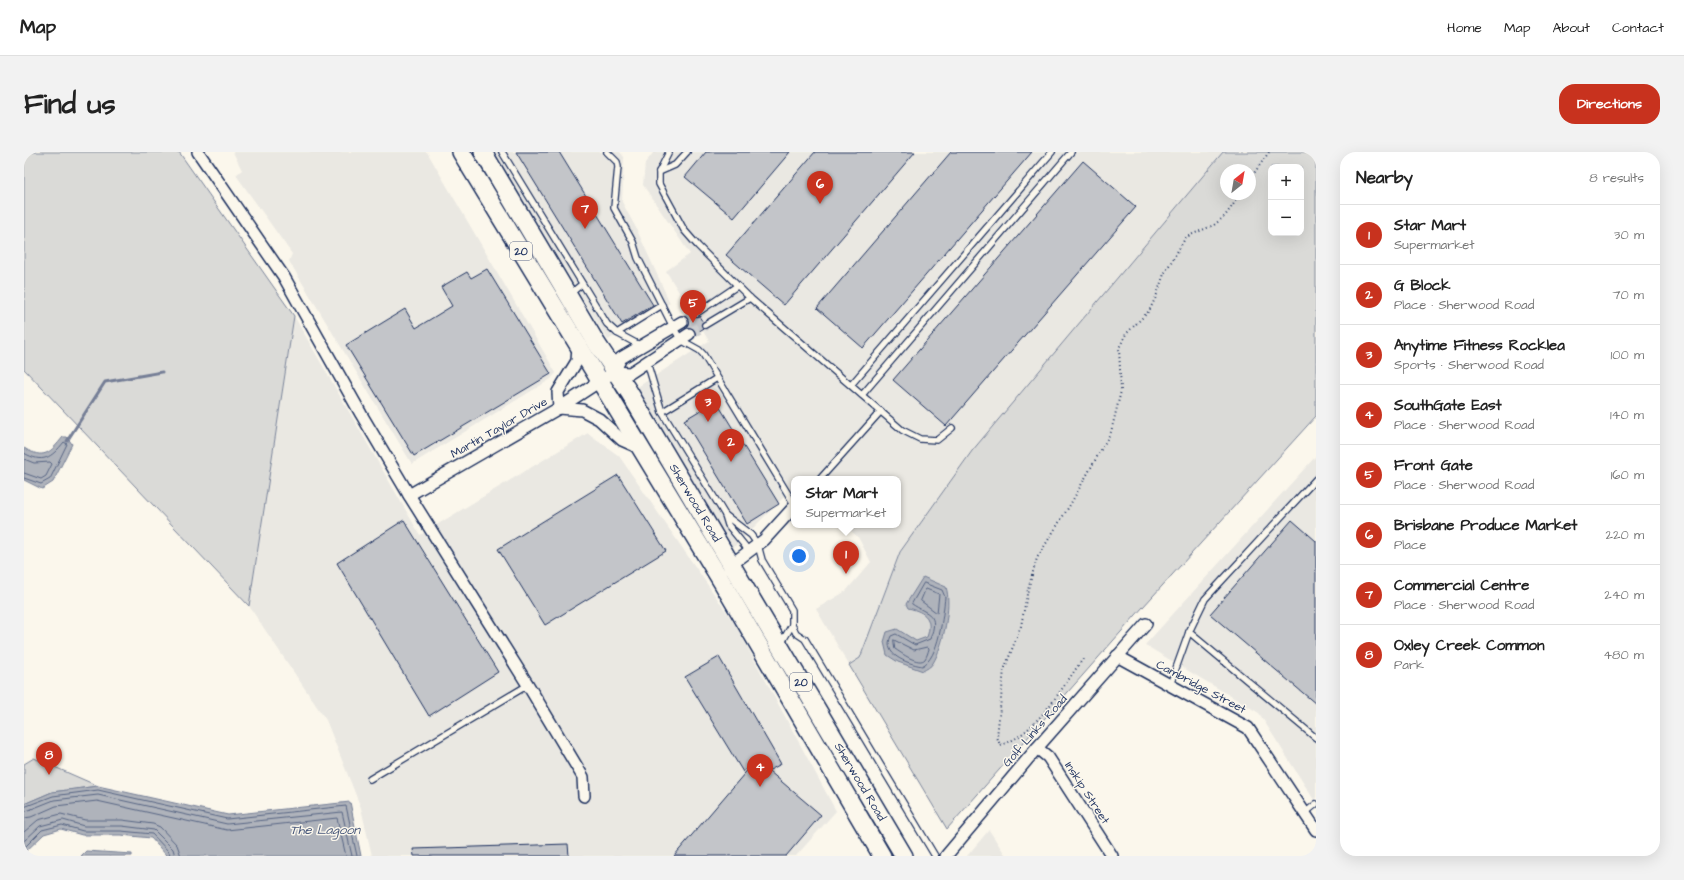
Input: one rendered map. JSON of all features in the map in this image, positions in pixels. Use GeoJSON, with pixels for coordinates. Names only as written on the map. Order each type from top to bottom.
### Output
{"type":"FeatureCollection","features":[{"type":"Feature","properties":{"kind":"main road","name":"Sherwood Road"},"geometry":{"type":"LineString","coordinates":[[461,152],[722,582],[882,856]]}},
{"type":"Feature","properties":{"kind":"main road","name":"Sherwood Road"},"geometry":{"type":"LineString","coordinates":[[483,152],[568,296],[614,372],[629,392],[732,564],[904,856]]}},
{"type":"Feature","properties":{"kind":"street"},"geometry":{"type":"LineString","coordinates":[[198,152],[284,277],[361,414],[409,495],[528,685],[583,777],[584,796]]}},
{"type":"Feature","properties":{"kind":"street"},"geometry":{"type":"LineString","coordinates":[[677,324],[621,358],[614,372],[630,373],[685,337]]}},
{"type":"Feature","properties":{"kind":"street"},"geometry":{"type":"LineString","coordinates":[[579,345],[577,361],[558,392],[559,408],[582,410],[599,419],[622,440],[640,448]]}},
{"type":"Feature","properties":{"kind":"street","name":"Martin Taylor Drive"},"geometry":{"type":"LineString","coordinates":[[409,495],[559,408],[614,372]]}},
{"type":"Feature","properties":{"kind":"street"},"geometry":{"type":"LineString","coordinates":[[722,582],[732,564],[754,548],[791,510]]}},
{"type":"Feature","properties":{"kind":"street","name":"Golf Links Road"},"geometry":{"type":"LineString","coordinates":[[946,856],[1037,748],[1146,624]]}},
{"type":"Feature","properties":{"kind":"street","name":"Cambridge Street"},"geometry":{"type":"LineString","coordinates":[[1117,656],[1239,721],[1248,728],[1316,830]]}},
{"type":"Feature","properties":{"kind":"street","name":"Inskip Street"},"geometry":{"type":"LineString","coordinates":[[1037,748],[1048,757],[1112,856]]}},
{"type":"Feature","properties":{"kind":"lane"},"geometry":{"type":"LineString","coordinates":[[502,152],[607,324],[617,333],[641,346]]}},
{"type":"Feature","properties":{"kind":"lane"},"geometry":{"type":"LineString","coordinates":[[607,152],[617,162],[618,167],[614,208],[633,242],[638,258],[662,306],[677,324],[685,337],[699,350],[791,499]]}},
{"type":"Feature","properties":{"kind":"lane"},"geometry":{"type":"LineString","coordinates":[[669,152],[659,172],[660,184],[684,230],[737,286],[902,430],[920,439],[937,440],[952,428]]}},
{"type":"Feature","properties":{"kind":"lane"},"geometry":{"type":"LineString","coordinates":[[659,172],[675,165],[686,152]]}},
{"type":"Feature","properties":{"kind":"lane"},"geometry":{"type":"LineString","coordinates":[[851,385],[1052,152]]}},
{"type":"Feature","properties":{"kind":"lane"},"geometry":{"type":"LineString","coordinates":[[862,395],[1071,152]]}},
{"type":"Feature","properties":{"kind":"lane"},"geometry":{"type":"LineString","coordinates":[[568,296],[582,284]]}},
{"type":"Feature","properties":{"kind":"lane"},"geometry":{"type":"LineString","coordinates":[[697,313],[737,286]]}},
{"type":"Feature","properties":{"kind":"lane"},"geometry":{"type":"LineString","coordinates":[[705,325],[750,298]]}},
{"type":"Feature","properties":{"kind":"lane"},"geometry":{"type":"LineString","coordinates":[[617,333],[662,306]]}},
{"type":"Feature","properties":{"kind":"lane"},"geometry":{"type":"LineString","coordinates":[[647,362],[662,412],[725,516],[728,525],[754,548],[762,560],[792,610],[792,625],[796,633],[805,639],[935,856]]}},
{"type":"Feature","properties":{"kind":"lane"},"geometry":{"type":"LineString","coordinates":[[662,412],[717,378]]}},
{"type":"Feature","properties":{"kind":"lane"},"geometry":{"type":"LineString","coordinates":[[823,476],[881,411]]}},
{"type":"Feature","properties":{"kind":"lane"},"geometry":{"type":"LineString","coordinates":[[1170,685],[1189,632],[1205,599],[1316,479]]}},
{"type":"Feature","properties":{"kind":"lane"},"geometry":{"type":"LineString","coordinates":[[725,516],[750,535],[754,548]]}},
{"type":"Feature","properties":{"kind":"lane"},"geometry":{"type":"LineString","coordinates":[[780,647],[783,638],[792,625]]}},
{"type":"Feature","properties":{"kind":"lane"},"geometry":{"type":"LineString","coordinates":[[1189,632],[1316,738]]}},
{"type":"Feature","properties":{"kind":"lane"},"geometry":{"type":"LineString","coordinates":[[370,779],[528,685]]}},
{"type":"Feature","properties":{"kind":"lane"},"geometry":{"type":"LineString","coordinates":[[1305,813],[1316,804]]}},
{"type":"Feature","properties":{"kind":"path"},"geometry":{"type":"LineString","coordinates":[[1256,170],[1269,152]]}},
{"type":"Feature","properties":{"kind":"path"},"geometry":{"type":"LineString","coordinates":[[1083,659],[1056,696],[1025,732],[1007,744],[1000,745],[997,732],[1004,670],[1021,626],[1028,589],[1037,558],[1070,505],[1111,432],[1121,391],[1118,348],[1126,334],[1149,310],[1156,297],[1164,274],[1186,237],[1214,225],[1226,216],[1237,200]]}},
{"type":"Feature","properties":{"kind":"shaded area"},"geometry":{"type":"Polygon","coordinates":[[[24,152],[179,152],[294,316],[249,606],[24,369],[24,152]]]}},
{"type":"Feature","properties":{"kind":"shaded area"},"geometry":{"type":"Polygon","coordinates":[[[233,152],[427,152],[556,373],[551,379],[412,464],[289,261],[292,254],[236,175],[242,170],[233,152]]]}},
{"type":"Feature","properties":{"kind":"shaded area"},"geometry":{"type":"Polygon","coordinates":[[[493,152],[620,152],[624,157],[622,202],[636,228],[670,303],[608,340],[493,152]]]}},
{"type":"Feature","properties":{"kind":"shaded area"},"geometry":{"type":"Polygon","coordinates":[[[654,152],[1223,152],[972,451],[900,552],[860,658],[849,665],[816,609],[846,591],[871,562],[858,537],[848,528],[901,528],[901,476],[791,476],[791,490],[733,548],[636,388],[709,341],[666,271],[690,254],[643,185],[645,163],[654,152]]]}},
{"type":"Feature","properties":{"kind":"shaded area"},"geometry":{"type":"Polygon","coordinates":[[[1223,152],[1316,152],[1316,416],[1143,607],[947,829],[849,665],[860,658],[900,552],[972,451],[1223,152]]]}},
{"type":"Feature","properties":{"kind":"shaded area"},"geometry":{"type":"Polygon","coordinates":[[[294,316],[420,535],[588,433],[619,456],[736,626],[836,811],[796,856],[372,856],[361,808],[326,720],[249,606],[294,316]]]}},
{"type":"Feature","properties":{"kind":"shaded area"},"geometry":{"type":"Polygon","coordinates":[[[1316,456],[1316,803],[1259,713],[1145,645],[1316,456]]]}},
{"type":"Feature","properties":{"kind":"shaded area"},"geometry":{"type":"Polygon","coordinates":[[[34,758],[98,786],[52,792],[24,804],[24,764],[34,758]]]}},
{"type":"Feature","properties":{"kind":"shaded area"},"geometry":{"type":"Polygon","coordinates":[[[989,830],[1006,856],[967,856],[989,830]]]}},
{"type":"Feature","properties":{"kind":"water"},"geometry":{"type":"Polygon","coordinates":[[[63,437],[67,437],[72,444],[53,482],[42,489],[24,480],[24,448],[37,454],[46,453],[50,451],[63,437]]]}},
{"type":"Feature","properties":{"kind":"water"},"geometry":{"type":"Polygon","coordinates":[[[923,577],[946,587],[948,604],[946,626],[937,656],[930,667],[923,671],[898,662],[887,655],[884,642],[887,632],[897,629],[916,641],[927,637],[929,625],[926,617],[924,614],[908,608],[906,604],[923,577]]]}},
{"type":"Feature","properties":{"kind":"water","name":"The Lagoon"},"geometry":{"type":"Polygon","coordinates":[[[98,786],[228,815],[350,802],[361,856],[167,856],[151,838],[121,835],[82,835],[61,829],[44,834],[24,853],[24,804],[52,792],[98,786]]]}},
{"type":"Feature","properties":{"kind":"water"},"geometry":{"type":"Polygon","coordinates":[[[86,851],[132,854],[132,856],[81,856],[86,851]]]}},
{"type":"Feature","properties":{"kind":"building"},"geometry":{"type":"Polygon","coordinates":[[[516,152],[559,152],[653,305],[622,324],[516,152]]]}},
{"type":"Feature","properties":{"kind":"building"},"geometry":{"type":"Polygon","coordinates":[[[706,152],[790,152],[734,218],[685,177],[706,152]]]}},
{"type":"Feature","properties":{"kind":"building"},"geometry":{"type":"Polygon","coordinates":[[[815,152],[915,152],[784,305],[726,255],[815,152]]]}},
{"type":"Feature","properties":{"kind":"building"},"geometry":{"type":"Polygon","coordinates":[[[951,152],[1032,152],[863,348],[817,308],[951,152]]]}},
{"type":"Feature","properties":{"kind":"building"},"geometry":{"type":"Polygon","coordinates":[[[1083,161],[1136,207],[946,426],[893,380],[1083,161]]]}},
{"type":"Feature","properties":{"kind":"building"},"geometry":{"type":"Polygon","coordinates":[[[487,269],[551,374],[414,456],[346,345],[405,309],[416,328],[452,306],[441,287],[467,272],[471,278],[487,269]]]}},
{"type":"Feature","properties":{"kind":"building"},"geometry":{"type":"Polygon","coordinates":[[[695,310],[706,327],[691,336],[680,319],[695,310]]]}},
{"type":"Feature","properties":{"kind":"building"},"geometry":{"type":"Polygon","coordinates":[[[716,401],[779,504],[747,524],[684,420],[716,401]]]}},
{"type":"Feature","properties":{"kind":"building"},"geometry":{"type":"Polygon","coordinates":[[[618,475],[666,551],[545,625],[498,549],[618,475]]]}},
{"type":"Feature","properties":{"kind":"building"},"geometry":{"type":"Polygon","coordinates":[[[404,520],[498,672],[429,716],[337,563],[404,520]]]}},
{"type":"Feature","properties":{"kind":"building"},"geometry":{"type":"Polygon","coordinates":[[[1292,520],[1316,541],[1316,704],[1210,614],[1292,520]]]}},
{"type":"Feature","properties":{"kind":"building"},"geometry":{"type":"Polygon","coordinates":[[[719,657],[781,764],[770,770],[755,757],[743,772],[685,677],[719,657]]]}},
{"type":"Feature","properties":{"kind":"building"},"geometry":{"type":"Polygon","coordinates":[[[756,760],[821,815],[786,856],[674,856],[756,760]]]}},
{"type":"Feature","properties":{"kind":"building"},"geometry":{"type":"Polygon","coordinates":[[[568,844],[569,856],[414,856],[413,849],[568,844]]]}},
{"type":"Feature","properties":{"kind":"waterway"},"geometry":{"type":"LineString","coordinates":[[67,441],[105,382],[162,372]]}},
{"type":"Feature","properties":{"kind":"tunnel"},"geometry":{"type":"LineString","coordinates":[[682,322],[697,313]]}},
{"type":"Feature","properties":{"kind":"tunnel"},"geometry":{"type":"LineString","coordinates":[[689,334],[705,325]]}},
{"type":"Feature","properties":{"kind":"place","name":"Brisbane Produce Market"},"geometry":{"type":"Point","coordinates":[820,204]}},
{"type":"Feature","properties":{"kind":"place","name":"Commercial Centre"},"geometry":{"type":"Point","coordinates":[585,229]}},
{"type":"Feature","properties":{"kind":"place","name":"Front Gate"},"geometry":{"type":"Point","coordinates":[693,323]}},
{"type":"Feature","properties":{"kind":"place","name":"Anytime Fitness Rocklea"},"geometry":{"type":"Point","coordinates":[708,422]}},
{"type":"Feature","properties":{"kind":"place","name":"G Block"},"geometry":{"type":"Point","coordinates":[731,462]}},
{"type":"Feature","properties":{"kind":"place","name":"Star Mart"},"geometry":{"type":"Point","coordinates":[846,574]}},
{"type":"Feature","properties":{"kind":"place","name":"Oxley Creek Common"},"geometry":{"type":"Point","coordinates":[49,775]}},
{"type":"Feature","properties":{"kind":"place","name":"SouthGate East"},"geometry":{"type":"Point","coordinates":[760,787]}}]}
